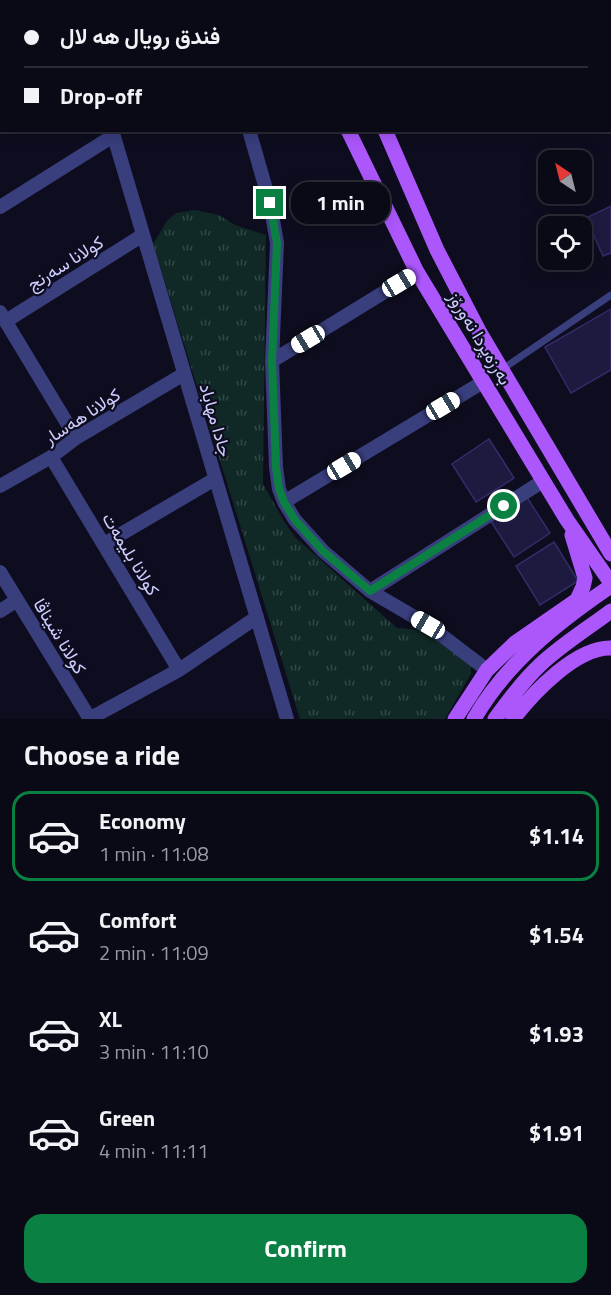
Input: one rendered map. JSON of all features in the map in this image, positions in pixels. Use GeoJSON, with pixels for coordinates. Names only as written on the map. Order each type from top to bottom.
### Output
{"type":"FeatureCollection","features":[{"type":"Feature","properties":{"kind":"main road","name":"بەرزەپردا نەورۆز"},"geometry":{"type":"LineString","coordinates":[[349,132],[417,272],[567,520],[611,585]]}},
{"type":"Feature","properties":{"kind":"main road","name":"بەرزەپردا نەورۆز"},"geometry":{"type":"LineString","coordinates":[[386,132],[437,250],[479,331],[609,550]]}},
{"type":"Feature","properties":{"kind":"main road"},"geometry":{"type":"LineString","coordinates":[[588,514],[611,529]]}},
{"type":"Feature","properties":{"kind":"main road"},"geometry":{"type":"LineString","coordinates":[[455,719],[487,670],[515,643],[577,600],[585,578],[567,520]]}},
{"type":"Feature","properties":{"kind":"main road"},"geometry":{"type":"LineString","coordinates":[[474,719],[497,685],[523,656],[546,635],[611,585]]}},
{"type":"Feature","properties":{"kind":"main road"},"geometry":{"type":"LineString","coordinates":[[495,719],[523,682],[541,664],[611,611]]}},
{"type":"Feature","properties":{"kind":"main road"},"geometry":{"type":"LineString","coordinates":[[513,719],[552,676],[586,653],[611,648]]}},
{"type":"Feature","properties":{"kind":"street"},"geometry":{"type":"LineString","coordinates":[[250,132],[270,203],[277,243],[272,361],[276,467],[279,489],[284,502],[295,520],[323,551],[370,591],[428,625],[487,670]]}},
{"type":"Feature","properties":{"kind":"street"},"geometry":{"type":"LineString","coordinates":[[0,207],[113,133]]}},
{"type":"Feature","properties":{"kind":"street","name":"جادا مهاباد"},"geometry":{"type":"LineString","coordinates":[[113,133],[287,719]]}},
{"type":"Feature","properties":{"kind":"street","name":"کولانا سەرنج"},"geometry":{"type":"LineString","coordinates":[[3,316],[143,235]]}},
{"type":"Feature","properties":{"kind":"street"},"geometry":{"type":"LineString","coordinates":[[272,361],[417,272]]}},
{"type":"Feature","properties":{"kind":"street"},"geometry":{"type":"LineString","coordinates":[[3,316],[76,438]]}},
{"type":"Feature","properties":{"kind":"street","name":"کولانا هه‌سار"},"geometry":{"type":"LineString","coordinates":[[0,486],[184,374]]}},
{"type":"Feature","properties":{"kind":"street"},"geometry":{"type":"LineString","coordinates":[[284,502],[483,382]]}},
{"type":"Feature","properties":{"kind":"street","name":"کولانا بلیمه‌ت"},"geometry":{"type":"LineString","coordinates":[[51,457],[179,670]]}},
{"type":"Feature","properties":{"kind":"street"},"geometry":{"type":"LineString","coordinates":[[104,544],[215,479]]}},
{"type":"Feature","properties":{"kind":"street"},"geometry":{"type":"LineString","coordinates":[[370,591],[543,481]]}},
{"type":"Feature","properties":{"kind":"street","name":"کولانا شیناڤا"},"geometry":{"type":"LineString","coordinates":[[0,572],[89,719]]}},
{"type":"Feature","properties":{"kind":"street"},"geometry":{"type":"LineString","coordinates":[[0,611],[17,600]]}},
{"type":"Feature","properties":{"kind":"street"},"geometry":{"type":"LineString","coordinates":[[89,719],[179,670],[257,617]]}},
{"type":"Feature","properties":{"kind":"lane"},"geometry":{"type":"LineString","coordinates":[[501,369],[611,295]]}},
{"type":"Feature","properties":{"kind":"green space"},"geometry":{"type":"Polygon","coordinates":[[[195,210],[219,215],[235,225],[266,235],[263,484],[295,537],[397,628],[433,631],[471,663],[471,674],[445,719],[300,719],[153,244],[167,221],[176,213],[195,210]]]}},
{"type":"Feature","properties":{"kind":"building"},"geometry":{"type":"Polygon","coordinates":[[[611,206],[611,253],[603,256],[592,231],[592,216],[590,216],[611,206]]]}},
{"type":"Feature","properties":{"kind":"building"},"geometry":{"type":"Polygon","coordinates":[[[611,309],[611,370],[571,393],[545,347],[611,309]]]}},
{"type":"Feature","properties":{"kind":"building"},"geometry":{"type":"Polygon","coordinates":[[[489,439],[514,478],[476,502],[452,464],[489,439]]]}},
{"type":"Feature","properties":{"kind":"building"},"geometry":{"type":"Polygon","coordinates":[[[526,496],[550,533],[514,557],[490,520],[526,496]]]}},
{"type":"Feature","properties":{"kind":"building"},"geometry":{"type":"Polygon","coordinates":[[[554,542],[578,581],[540,605],[516,566],[554,542]]]}},
{"type":"Feature","properties":{"kind":"route"},"geometry":{"type":"LineString","coordinates":[[270,203],[277,243],[272,361],[276,467],[279,489],[295,520],[323,551],[370,591],[504,506]]}}]}
